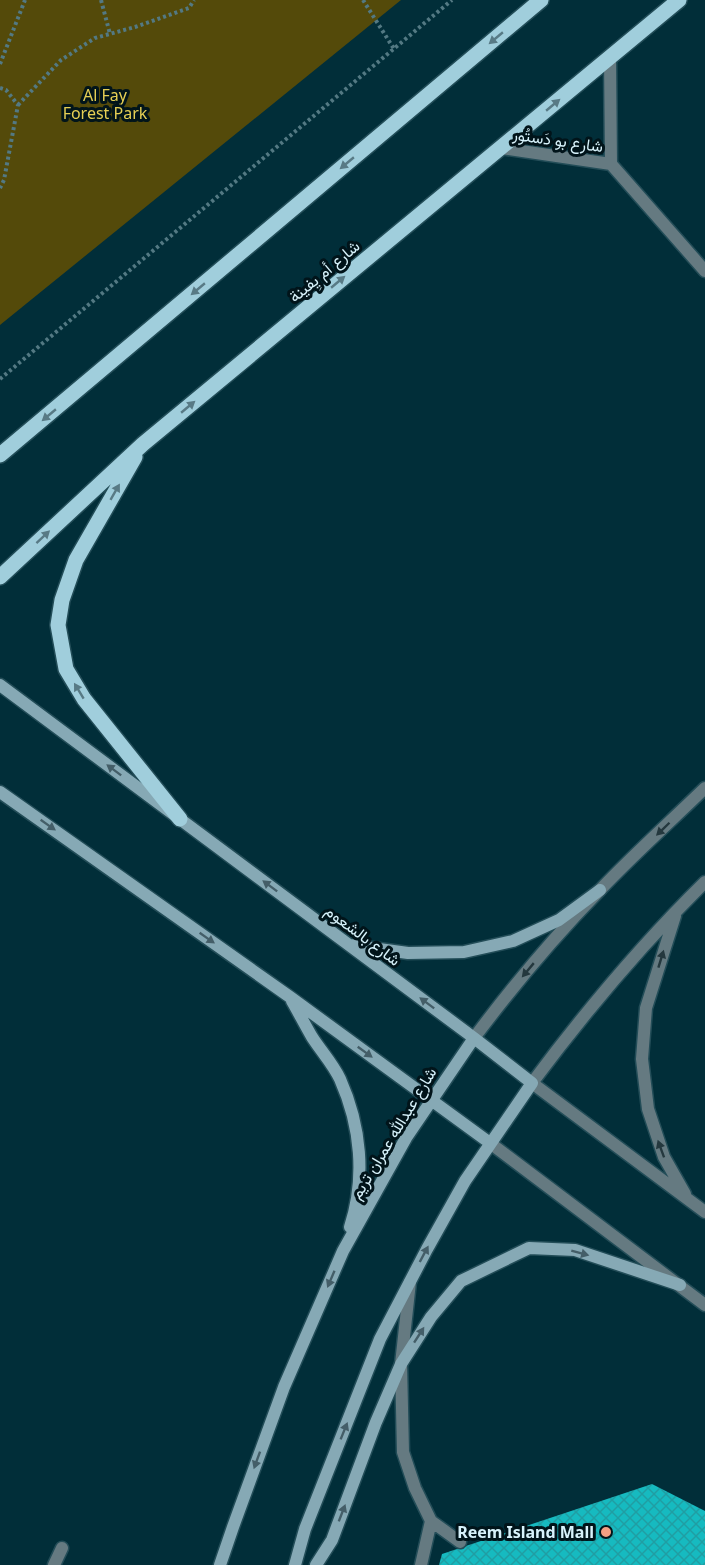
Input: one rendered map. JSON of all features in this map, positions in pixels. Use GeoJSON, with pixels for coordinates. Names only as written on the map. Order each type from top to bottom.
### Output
{"type":"FeatureCollection","features":[{"type":"Feature","properties":{"kind":"main road"},"geometry":{"type":"LineString","coordinates":[[0,455],[541,0]]}},
{"type":"Feature","properties":{"kind":"main road","name":"شارع أم يِفينة"},"geometry":{"type":"LineString","coordinates":[[0,577],[143,444],[679,0]]}},
{"type":"Feature","properties":{"kind":"main road"},"geometry":{"type":"LineString","coordinates":[[143,444],[76,560],[62,600],[58,625],[66,669],[84,699],[180,819]]}},
{"type":"Feature","properties":{"kind":"main road","name":"شارع بالشعوم"},"geometry":{"type":"LineString","coordinates":[[0,685],[532,1083]]}},
{"type":"Feature","properties":{"kind":"main road"},"geometry":{"type":"LineString","coordinates":[[0,792],[290,997],[490,1143]]}},
{"type":"Feature","properties":{"kind":"main road"},"geometry":{"type":"LineString","coordinates":[[348,945],[408,953],[464,952],[513,941],[559,920],[600,890]]}},
{"type":"Feature","properties":{"kind":"main road"},"geometry":{"type":"LineString","coordinates":[[290,997],[312,1037],[340,1078],[356,1125],[360,1167],[356,1208],[343,1251]]}},
{"type":"Feature","properties":{"kind":"main road","name":"شارع عبدالله عمران تريم"},"geometry":{"type":"LineString","coordinates":[[220,1565],[284,1387],[343,1251],[406,1138],[474,1038]]}},
{"type":"Feature","properties":{"kind":"main road"},"geometry":{"type":"LineString","coordinates":[[295,1565],[305,1529],[380,1338],[465,1181],[532,1083]]}},
{"type":"Feature","properties":{"kind":"main road"},"geometry":{"type":"LineString","coordinates":[[316,1565],[332,1540],[376,1422],[401,1364],[430,1317],[461,1281],[529,1248],[575,1250],[680,1285]]}},
{"type":"Feature","properties":{"kind":"street","name":"شارع بو دَستُور"},"geometry":{"type":"LineString","coordinates":[[610,58],[611,164]]}},
{"type":"Feature","properties":{"kind":"street","name":"شارع بو دَستُور"},"geometry":{"type":"LineString","coordinates":[[501,148],[611,164],[705,271]]}},
{"type":"Feature","properties":{"kind":"street","name":"شارع عبدالله عمران تريم"},"geometry":{"type":"LineString","coordinates":[[474,1038],[541,954],[600,890],[705,788]]}},
{"type":"Feature","properties":{"kind":"street"},"geometry":{"type":"LineString","coordinates":[[532,1083],[559,1046],[597,1001],[676,911],[705,882]]}},
{"type":"Feature","properties":{"kind":"street"},"geometry":{"type":"LineString","coordinates":[[676,911],[646,1008],[642,1059],[651,1119],[664,1157],[688,1201]]}},
{"type":"Feature","properties":{"kind":"street","name":"شارع بالشعوم"},"geometry":{"type":"LineString","coordinates":[[532,1083],[705,1212]]}},
{"type":"Feature","properties":{"kind":"street"},"geometry":{"type":"LineString","coordinates":[[490,1143],[705,1305]]}},
{"type":"Feature","properties":{"kind":"street"},"geometry":{"type":"LineString","coordinates":[[410,1281],[401,1364],[403,1452],[415,1488],[431,1521],[460,1542]]}},
{"type":"Feature","properties":{"kind":"street"},"geometry":{"type":"LineString","coordinates":[[421,1565],[431,1521]]}},
{"type":"Feature","properties":{"kind":"street"},"geometry":{"type":"LineString","coordinates":[[54,1565],[62,1548]]}},
{"type":"Feature","properties":{"kind":"path"},"geometry":{"type":"LineString","coordinates":[[0,64],[26,0]]}},
{"type":"Feature","properties":{"kind":"path"},"geometry":{"type":"LineString","coordinates":[[101,0],[110,34]]}},
{"type":"Feature","properties":{"kind":"path"},"geometry":{"type":"LineString","coordinates":[[0,188],[4,180],[18,105],[61,60],[95,38],[189,8],[194,0]]}},
{"type":"Feature","properties":{"kind":"path"},"geometry":{"type":"LineString","coordinates":[[363,0],[394,49]]}},
{"type":"Feature","properties":{"kind":"path"},"geometry":{"type":"LineString","coordinates":[[0,379],[452,0]]}},
{"type":"Feature","properties":{"kind":"path"},"geometry":{"type":"LineString","coordinates":[[0,88],[6,90],[18,105]]}},
{"type":"Feature","properties":{"kind":"green space","name":"Al Fay Forest Park"},"geometry":{"type":"Polygon","coordinates":[[[0,0],[401,0],[0,325],[0,0]]]}},
{"type":"Feature","properties":{"kind":"building","name":"Reem Island Mall"},"geometry":{"type":"Polygon","coordinates":[[[652,1484],[705,1511],[705,1565],[439,1565],[442,1554],[652,1484]]]}},
{"type":"Feature","properties":{"kind":"place","name":"Reem Island Mall"},"geometry":{"type":"Point","coordinates":[606,1532]}}]}
